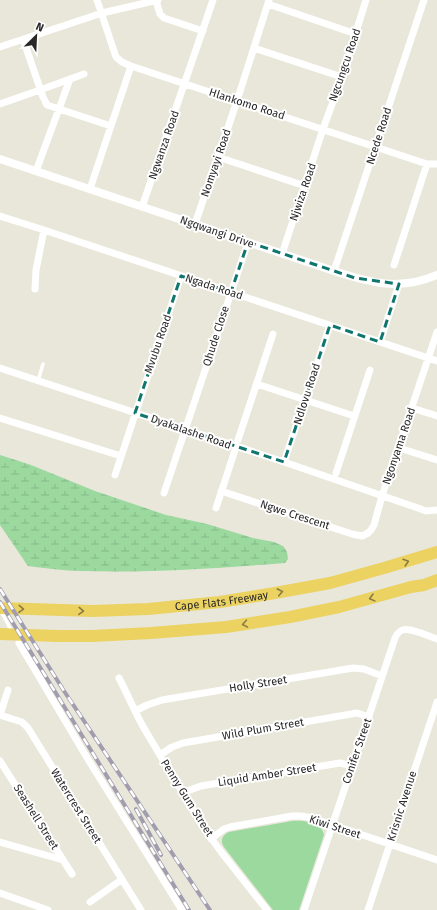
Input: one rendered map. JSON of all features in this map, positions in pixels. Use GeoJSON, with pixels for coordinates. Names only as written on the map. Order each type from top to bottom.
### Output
{"type":"FeatureCollection","features":[{"type":"Feature","properties":{"kind":"highway","name":"Cape Flats Freeway"},"geometry":{"type":"LineString","coordinates":[[0,609],[92,611],[148,609],[220,602],[330,583],[437,552]]}},
{"type":"Feature","properties":{"kind":"highway"},"geometry":{"type":"LineString","coordinates":[[0,634],[92,636],[226,627],[290,617],[339,607],[411,587],[424,585],[437,580]]}},
{"type":"Feature","properties":{"kind":"street","name":"Hlankomo Road"},"geometry":{"type":"LineString","coordinates":[[97,0],[116,57],[122,62],[427,164],[437,164]]}},
{"type":"Feature","properties":{"kind":"street"},"geometry":{"type":"LineString","coordinates":[[0,47],[102,13],[157,0],[160,14],[164,18],[203,31]]}},
{"type":"Feature","properties":{"kind":"street","name":"Ngwanza Road"},"geometry":{"type":"LineString","coordinates":[[142,207],[213,0]]}},
{"type":"Feature","properties":{"kind":"street","name":"Ngcungcu Road"},"geometry":{"type":"LineString","coordinates":[[323,129],[342,77],[366,0]]}},
{"type":"Feature","properties":{"kind":"street","name":"Ncede Road"},"geometry":{"type":"LineString","coordinates":[[334,271],[424,0]]}},
{"type":"Feature","properties":{"kind":"street"},"geometry":{"type":"LineString","coordinates":[[269,2],[356,34]]}},
{"type":"Feature","properties":{"kind":"street","name":"Nomyayi Road"},"geometry":{"type":"LineString","coordinates":[[195,224],[269,2]]}},
{"type":"Feature","properties":{"kind":"street"},"geometry":{"type":"LineString","coordinates":[[24,39],[40,90],[47,105],[111,126]]}},
{"type":"Feature","properties":{"kind":"street"},"geometry":{"type":"LineString","coordinates":[[254,48],[342,77]]}},
{"type":"Feature","properties":{"kind":"street"},"geometry":{"type":"LineString","coordinates":[[90,189],[131,66]]}},
{"type":"Feature","properties":{"kind":"street"},"geometry":{"type":"LineString","coordinates":[[0,104],[84,74]]}},
{"type":"Feature","properties":{"kind":"street"},"geometry":{"type":"LineString","coordinates":[[36,171],[70,79]]}},
{"type":"Feature","properties":{"kind":"street","name":"Njwiza Road"},"geometry":{"type":"LineString","coordinates":[[282,254],[323,129]]}},
{"type":"Feature","properties":{"kind":"street"},"geometry":{"type":"LineString","coordinates":[[218,158],[305,186]]}},
{"type":"Feature","properties":{"kind":"street","name":"Ngqwangi Drive"},"geometry":{"type":"LineString","coordinates":[[0,160],[367,281],[399,284],[419,281],[437,275]]}},
{"type":"Feature","properties":{"kind":"street"},"geometry":{"type":"LineString","coordinates":[[394,265],[427,164]]}},
{"type":"Feature","properties":{"kind":"street","name":"Ngada Road"},"geometry":{"type":"LineString","coordinates":[[0,216],[437,361]]}},
{"type":"Feature","properties":{"kind":"street"},"geometry":{"type":"LineString","coordinates":[[35,289],[36,270],[44,230]]}},
{"type":"Feature","properties":{"kind":"street","name":"Qhude Close"},"geometry":{"type":"LineString","coordinates":[[164,493],[248,242]]}},
{"type":"Feature","properties":{"kind":"street","name":"Mvubu Road"},"geometry":{"type":"LineString","coordinates":[[114,475],[181,276]]}},
{"type":"Feature","properties":{"kind":"street"},"geometry":{"type":"LineString","coordinates":[[380,342],[399,284]]}},
{"type":"Feature","properties":{"kind":"street","name":"Ndlovu Road"},"geometry":{"type":"LineString","coordinates":[[284,462],[330,325]]}},
{"type":"Feature","properties":{"kind":"street","name":"Ngonyama Road"},"geometry":{"type":"LineString","coordinates":[[368,533],[374,525],[382,496],[437,332]]}},
{"type":"Feature","properties":{"kind":"street"},"geometry":{"type":"LineString","coordinates":[[216,508],[272,334]]}},
{"type":"Feature","properties":{"kind":"street","name":"Dyakalashe Road"},"geometry":{"type":"LineString","coordinates":[[0,368],[185,430],[237,443],[284,462],[426,511],[437,510]]}},
{"type":"Feature","properties":{"kind":"street"},"geometry":{"type":"LineString","coordinates":[[336,473],[370,370]]}},
{"type":"Feature","properties":{"kind":"street"},"geometry":{"type":"LineString","coordinates":[[257,384],[354,416]]}},
{"type":"Feature","properties":{"kind":"street"},"geometry":{"type":"LineString","coordinates":[[412,408],[437,416]]}},
{"type":"Feature","properties":{"kind":"street"},"geometry":{"type":"LineString","coordinates":[[0,418],[121,456]]}},
{"type":"Feature","properties":{"kind":"street"},"geometry":{"type":"LineString","coordinates":[[399,448],[437,460]]}},
{"type":"Feature","properties":{"kind":"street","name":"Ngwe Crescent"},"geometry":{"type":"LineString","coordinates":[[221,491],[352,534],[362,536],[368,533]]}},
{"type":"Feature","properties":{"kind":"street","name":"Conifer Street"},"geometry":{"type":"LineString","coordinates":[[304,910],[395,638],[402,630],[409,629],[437,639]]}},
{"type":"Feature","properties":{"kind":"street"},"geometry":{"type":"LineString","coordinates":[[19,643],[89,761],[182,910]]}},
{"type":"Feature","properties":{"kind":"street","name":"Holly Street"},"geometry":{"type":"LineString","coordinates":[[135,711],[162,700],[353,668],[364,669],[382,676]]}},
{"type":"Feature","properties":{"kind":"street","name":"Penny Gum Street"},"geometry":{"type":"LineString","coordinates":[[119,678],[135,711],[205,830],[267,910]]}},
{"type":"Feature","properties":{"kind":"street","name":"Watercrest Street"},"geometry":{"type":"LineString","coordinates":[[8,690],[0,715],[22,722],[28,728],[141,910]]}},
{"type":"Feature","properties":{"kind":"street","name":"Krisnic Avenue"},"geometry":{"type":"LineString","coordinates":[[368,910],[437,702]]}},
{"type":"Feature","properties":{"kind":"street","name":"Wild Plum Street"},"geometry":{"type":"LineString","coordinates":[[160,755],[172,747],[183,743],[357,714],[369,716]]}},
{"type":"Feature","properties":{"kind":"street","name":"Seashell Street"},"geometry":{"type":"LineString","coordinates":[[0,761],[72,874]]}},
{"type":"Feature","properties":{"kind":"street","name":"Liquid Amber Street"},"geometry":{"type":"LineString","coordinates":[[183,793],[201,786],[340,763],[352,766]]}},
{"type":"Feature","properties":{"kind":"street","name":"Kiwi Street"},"geometry":{"type":"LineString","coordinates":[[211,839],[224,829],[230,827],[292,816],[302,816],[437,860]]}},
{"type":"Feature","properties":{"kind":"street"},"geometry":{"type":"LineString","coordinates":[[0,842],[62,860]]}},
{"type":"Feature","properties":{"kind":"street"},"geometry":{"type":"LineString","coordinates":[[90,902],[121,880]]}},
{"type":"Feature","properties":{"kind":"street"},"geometry":{"type":"LineString","coordinates":[[0,894],[48,910]]}},
{"type":"Feature","properties":{"kind":"lane"},"geometry":{"type":"LineString","coordinates":[[38,381],[43,364]]}},
{"type":"Feature","properties":{"kind":"lane"},"geometry":{"type":"LineString","coordinates":[[0,609],[19,643]]}},
{"type":"Feature","properties":{"kind":"highlighted area"},"geometry":{"type":"Polygon","coordinates":[[[248,242],[355,278],[399,284],[380,342],[330,325],[284,462],[135,413],[181,276],[231,292],[248,242]]]}},
{"type":"Feature","properties":{"kind":"green space"},"geometry":{"type":"Polygon","coordinates":[[[0,455],[31,465],[95,491],[166,515],[207,524],[253,538],[274,542],[283,546],[287,552],[288,559],[285,563],[158,571],[75,571],[28,566],[0,525],[0,455]]]}},
{"type":"Feature","properties":{"kind":"green space"},"geometry":{"type":"Polygon","coordinates":[[[292,821],[301,821],[316,825],[320,827],[324,835],[299,910],[273,910],[224,847],[222,838],[229,832],[292,821]]]}},
{"type":"Feature","properties":{"kind":"railway"},"geometry":{"type":"LineString","coordinates":[[0,589],[64,691],[210,910]]}},
{"type":"Feature","properties":{"kind":"railway"},"geometry":{"type":"LineString","coordinates":[[0,602],[189,910]]}},
{"type":"Feature","properties":{"kind":"railway"},"geometry":{"type":"LineString","coordinates":[[136,809],[161,855]]}}]}
